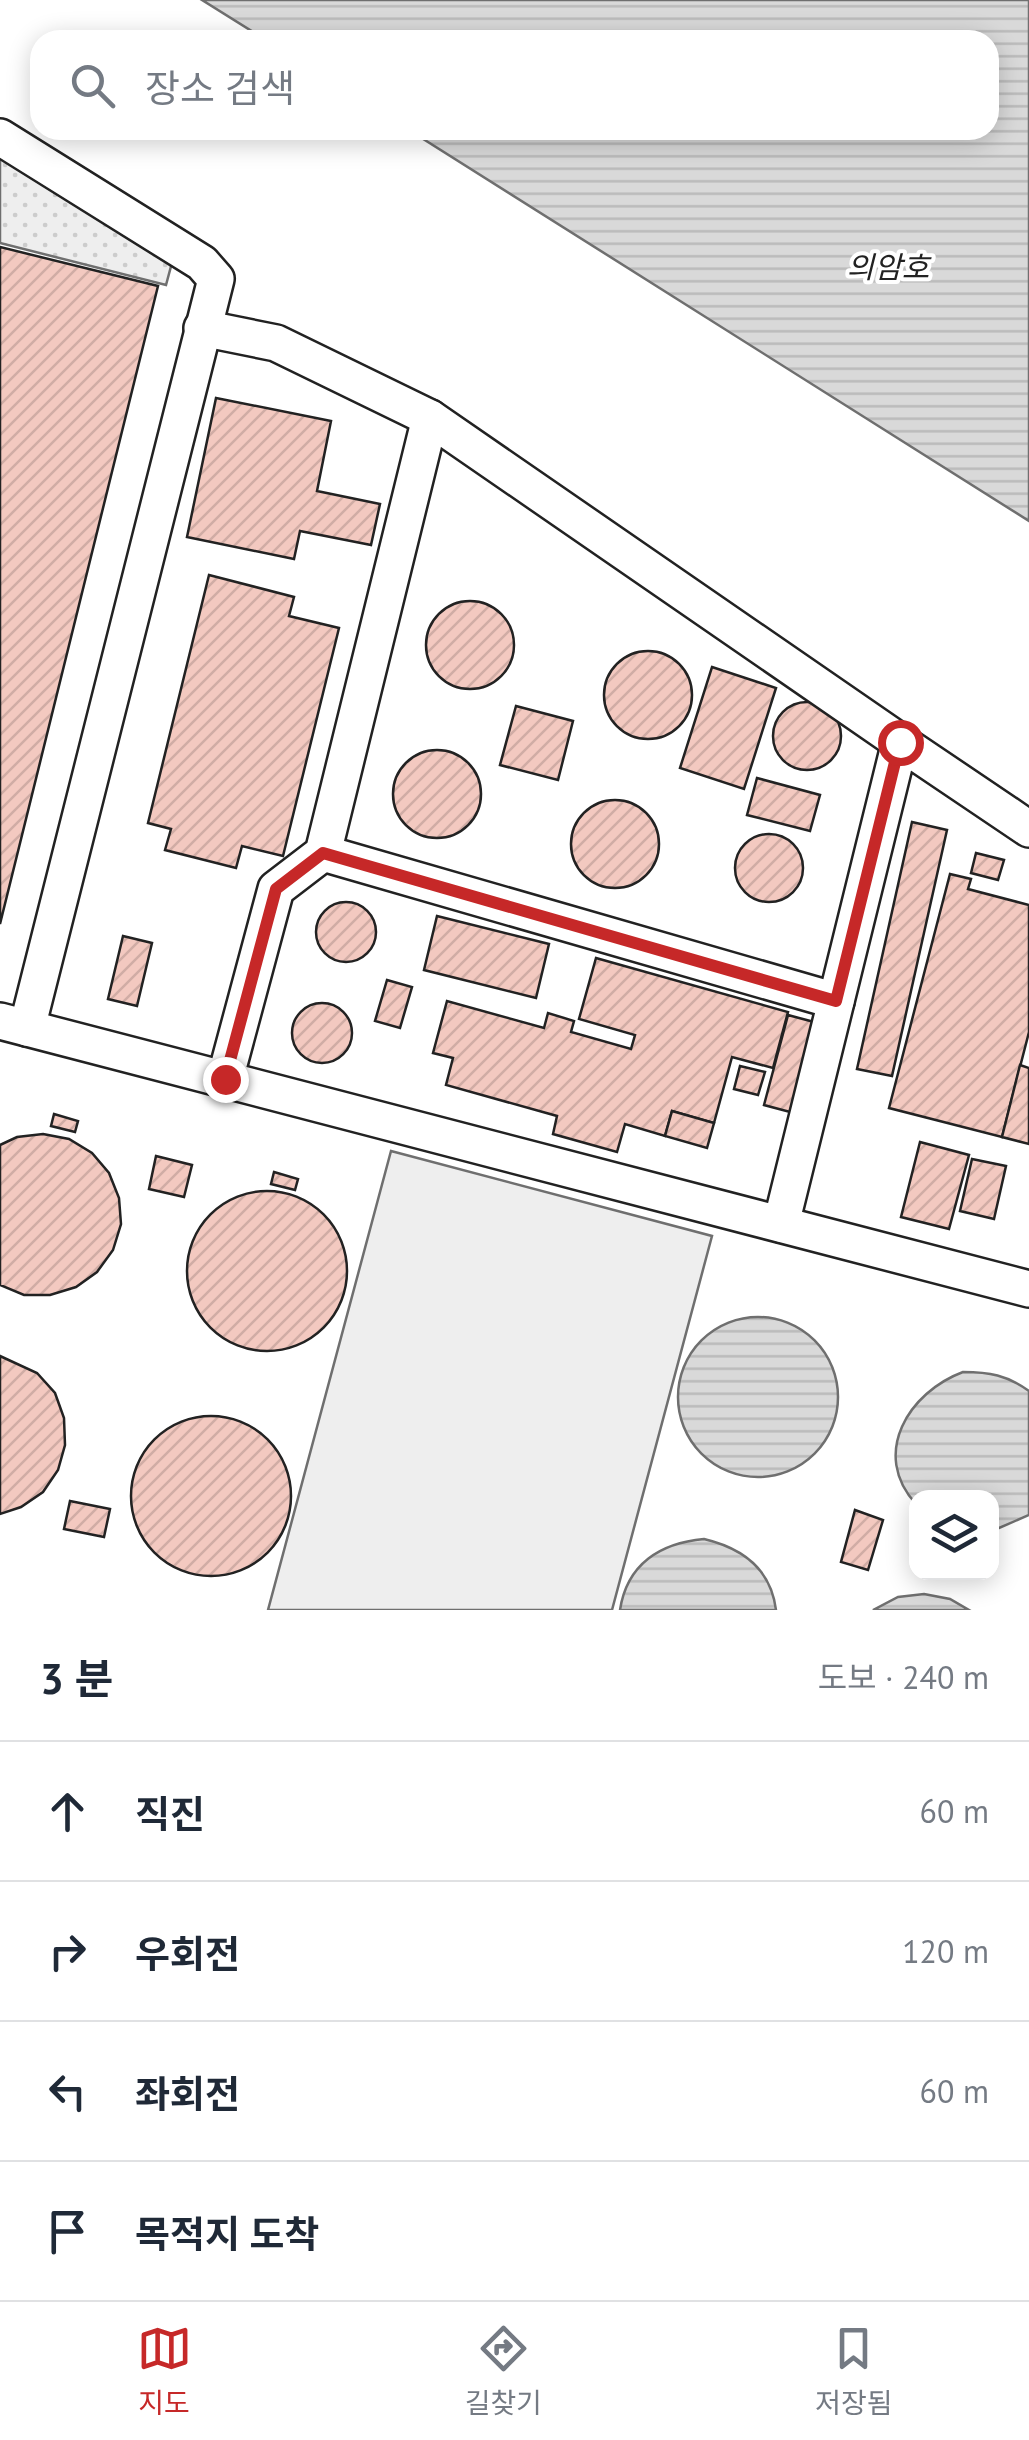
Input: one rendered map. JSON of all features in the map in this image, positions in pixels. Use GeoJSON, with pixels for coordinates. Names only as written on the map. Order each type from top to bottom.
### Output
{"type":"FeatureCollection","features":[{"type":"Feature","properties":{"kind":"lane"},"geometry":{"type":"LineString","coordinates":[[0,137],[202,264],[216,279],[14,1024],[1029,1288]]}},
{"type":"Feature","properties":{"kind":"lane"},"geometry":{"type":"LineString","coordinates":[[202,328],[276,343],[430,418],[1029,829]]}},
{"type":"Feature","properties":{"kind":"lane"},"geometry":{"type":"LineString","coordinates":[[225,1079],[276,889],[323,853],[430,418]]}},
{"type":"Feature","properties":{"kind":"lane"},"geometry":{"type":"LineString","coordinates":[[782,1224],[900,742]]}},
{"type":"Feature","properties":{"kind":"lane"},"geometry":{"type":"LineString","coordinates":[[323,853],[836,1001]]}},
{"type":"Feature","properties":{"kind":"shaded area"},"geometry":{"type":"Polygon","coordinates":[[[0,149],[174,255],[166,285],[0,243],[0,149]]]}},
{"type":"Feature","properties":{"kind":"shaded area"},"geometry":{"type":"Polygon","coordinates":[[[391,1151],[712,1236],[612,1610],[268,1610],[391,1151]]]}},
{"type":"Feature","properties":{"kind":"water","name":"의암호"},"geometry":{"type":"Polygon","coordinates":[[[202,0],[1029,0],[1029,521],[425,140],[999,140],[999,30],[250,30],[202,0]]]}},
{"type":"Feature","properties":{"kind":"water"},"geometry":{"type":"Polygon","coordinates":[[[758,1317],[789,1323],[815,1340],[832,1366],[838,1397],[832,1428],[815,1454],[789,1471],[758,1477],[727,1471],[701,1454],[684,1428],[678,1397],[684,1366],[701,1340],[727,1323],[758,1317]]]}},
{"type":"Feature","properties":{"kind":"water"},"geometry":{"type":"Polygon","coordinates":[[[963,1372],[998,1375],[1029,1391],[1029,1515],[999,1528],[999,1490],[909,1490],[909,1494],[903,1485],[896,1465],[902,1427],[912,1409],[944,1381],[963,1372]]]}},
{"type":"Feature","properties":{"kind":"water"},"geometry":{"type":"Polygon","coordinates":[[[704,1539],[731,1548],[752,1562],[768,1583],[776,1610],[620,1610],[630,1580],[648,1559],[673,1545],[704,1539]]]}},
{"type":"Feature","properties":{"kind":"water"},"geometry":{"type":"Polygon","coordinates":[[[924,1594],[950,1599],[969,1610],[873,1610],[898,1597],[924,1594]]]}},
{"type":"Feature","properties":{"kind":"building"},"geometry":{"type":"Polygon","coordinates":[[[0,247],[158,286],[0,924],[0,247]]]}},
{"type":"Feature","properties":{"kind":"building"},"geometry":{"type":"Polygon","coordinates":[[[216,398],[331,421],[317,491],[380,504],[371,545],[300,531],[294,559],[187,537],[216,398]]]}},
{"type":"Feature","properties":{"kind":"building"},"geometry":{"type":"Polygon","coordinates":[[[209,575],[294,597],[289,616],[339,628],[283,856],[242,846],[236,868],[165,850],[171,829],[148,823],[209,575]]]}},
{"type":"Feature","properties":{"kind":"building"},"geometry":{"type":"Polygon","coordinates":[[[470,601],[501,614],[514,645],[501,676],[470,689],[439,676],[426,645],[439,614],[470,601]]]}},
{"type":"Feature","properties":{"kind":"building"},"geometry":{"type":"Polygon","coordinates":[[[648,651],[679,664],[692,695],[679,726],[648,739],[617,726],[604,695],[617,664],[648,651]]]}},
{"type":"Feature","properties":{"kind":"building"},"geometry":{"type":"Polygon","coordinates":[[[712,667],[776,688],[744,789],[680,768],[712,667]]]}},
{"type":"Feature","properties":{"kind":"building"},"geometry":{"type":"Polygon","coordinates":[[[807,702],[831,712],[841,736],[831,760],[807,770],[783,760],[773,736],[783,712],[807,702]]]}},
{"type":"Feature","properties":{"kind":"building"},"geometry":{"type":"Polygon","coordinates":[[[516,706],[573,721],[558,780],[500,765],[516,706]]]}},
{"type":"Feature","properties":{"kind":"building"},"geometry":{"type":"Polygon","coordinates":[[[437,750],[468,763],[481,794],[468,825],[437,838],[406,825],[393,794],[406,763],[437,750]]]}},
{"type":"Feature","properties":{"kind":"building"},"geometry":{"type":"Polygon","coordinates":[[[757,778],[820,795],[810,831],[747,815],[757,778]]]}},
{"type":"Feature","properties":{"kind":"building"},"geometry":{"type":"Polygon","coordinates":[[[615,800],[646,813],[659,844],[646,875],[615,888],[584,875],[571,844],[584,813],[615,800]]]}},
{"type":"Feature","properties":{"kind":"building"},"geometry":{"type":"Polygon","coordinates":[[[912,822],[947,830],[892,1076],[857,1069],[912,822]]]}},
{"type":"Feature","properties":{"kind":"building"},"geometry":{"type":"Polygon","coordinates":[[[769,834],[782,836],[793,844],[801,855],[801,881],[793,892],[782,900],[769,902],[756,900],[745,892],[737,881],[735,868],[737,855],[745,844],[756,836],[769,834]]]}},
{"type":"Feature","properties":{"kind":"building"},"geometry":{"type":"Polygon","coordinates":[[[976,853],[1004,860],[998,880],[971,873],[976,853]]]}},
{"type":"Feature","properties":{"kind":"building"},"geometry":{"type":"Polygon","coordinates":[[[950,874],[971,879],[968,889],[1029,905],[1029,1032],[1002,1137],[889,1108],[950,874]]]}},
{"type":"Feature","properties":{"kind":"building"},"geometry":{"type":"Polygon","coordinates":[[[346,902],[368,910],[376,932],[368,954],[346,962],[324,954],[316,932],[324,910],[346,902]]]}},
{"type":"Feature","properties":{"kind":"building"},"geometry":{"type":"Polygon","coordinates":[[[437,916],[549,944],[536,998],[424,970],[437,916]]]}},
{"type":"Feature","properties":{"kind":"building"},"geometry":{"type":"Polygon","coordinates":[[[123,936],[152,943],[137,1006],[108,999],[123,936]]]}},
{"type":"Feature","properties":{"kind":"building"},"geometry":{"type":"Polygon","coordinates":[[[596,958],[788,1012],[773,1068],[732,1057],[714,1123],[672,1111],[665,1136],[625,1124],[617,1152],[553,1134],[557,1116],[446,1085],[453,1058],[433,1053],[447,1001],[544,1028],[548,1013],[574,1021],[571,1032],[631,1049],[635,1035],[579,1019],[596,958]]]}},
{"type":"Feature","properties":{"kind":"building"},"geometry":{"type":"Polygon","coordinates":[[[387,980],[412,987],[400,1028],[375,1021],[387,980]]]}},
{"type":"Feature","properties":{"kind":"building"},"geometry":{"type":"Polygon","coordinates":[[[322,1003],[344,1011],[352,1033],[344,1055],[322,1063],[300,1055],[292,1033],[300,1011],[322,1003]]]}},
{"type":"Feature","properties":{"kind":"building"},"geometry":{"type":"Polygon","coordinates":[[[788,1015],[814,1022],[790,1112],[764,1105],[788,1015]]]}},
{"type":"Feature","properties":{"kind":"building"},"geometry":{"type":"Polygon","coordinates":[[[1020,1065],[1029,1068],[1029,1144],[1002,1137],[1020,1065]]]}},
{"type":"Feature","properties":{"kind":"building"},"geometry":{"type":"Polygon","coordinates":[[[740,1066],[765,1072],[758,1095],[734,1089],[740,1066]]]}},
{"type":"Feature","properties":{"kind":"building"},"geometry":{"type":"Polygon","coordinates":[[[672,1111],[714,1123],[707,1148],[665,1136],[672,1111]]]}},
{"type":"Feature","properties":{"kind":"building"},"geometry":{"type":"Polygon","coordinates":[[[54,1114],[78,1121],[75,1132],[51,1126],[54,1114]]]}},
{"type":"Feature","properties":{"kind":"building"},"geometry":{"type":"Polygon","coordinates":[[[43,1134],[69,1139],[92,1153],[109,1173],[119,1198],[121,1224],[113,1250],[97,1272],[76,1287],[50,1295],[24,1295],[0,1285],[0,1145],[17,1137],[43,1134]]]}},
{"type":"Feature","properties":{"kind":"building"},"geometry":{"type":"Polygon","coordinates":[[[920,1142],[969,1155],[949,1229],[901,1217],[920,1142]]]}},
{"type":"Feature","properties":{"kind":"building"},"geometry":{"type":"Polygon","coordinates":[[[156,1156],[192,1165],[184,1197],[149,1189],[156,1156]]]}},
{"type":"Feature","properties":{"kind":"building"},"geometry":{"type":"Polygon","coordinates":[[[972,1159],[1006,1166],[994,1219],[960,1211],[972,1159]]]}},
{"type":"Feature","properties":{"kind":"building"},"geometry":{"type":"Polygon","coordinates":[[[274,1172],[298,1179],[295,1190],[271,1184],[274,1172]]]}},
{"type":"Feature","properties":{"kind":"building"},"geometry":{"type":"Polygon","coordinates":[[[267,1191],[298,1197],[324,1214],[341,1240],[347,1271],[341,1302],[324,1328],[298,1345],[267,1351],[236,1345],[210,1328],[193,1302],[187,1271],[193,1240],[210,1214],[236,1197],[267,1191]]]}},
{"type":"Feature","properties":{"kind":"building"},"geometry":{"type":"Polygon","coordinates":[[[0,1356],[37,1373],[55,1393],[64,1418],[65,1445],[58,1470],[43,1492],[21,1507],[0,1514],[0,1356]]]}},
{"type":"Feature","properties":{"kind":"building"},"geometry":{"type":"Polygon","coordinates":[[[211,1416],[242,1422],[268,1439],[285,1465],[291,1496],[285,1527],[268,1553],[242,1570],[211,1576],[180,1570],[154,1553],[137,1527],[131,1496],[137,1465],[154,1439],[180,1422],[211,1416]]]}},
{"type":"Feature","properties":{"kind":"building"},"geometry":{"type":"Polygon","coordinates":[[[70,1501],[110,1509],[104,1537],[64,1529],[70,1501]]]}},
{"type":"Feature","properties":{"kind":"building"},"geometry":{"type":"Polygon","coordinates":[[[855,1510],[883,1520],[868,1570],[841,1562],[855,1510]]]}},
{"type":"Feature","properties":{"kind":"route"},"geometry":{"type":"LineString","coordinates":[[225,1079],[276,889],[323,853],[836,1001],[900,742]]}}]}
